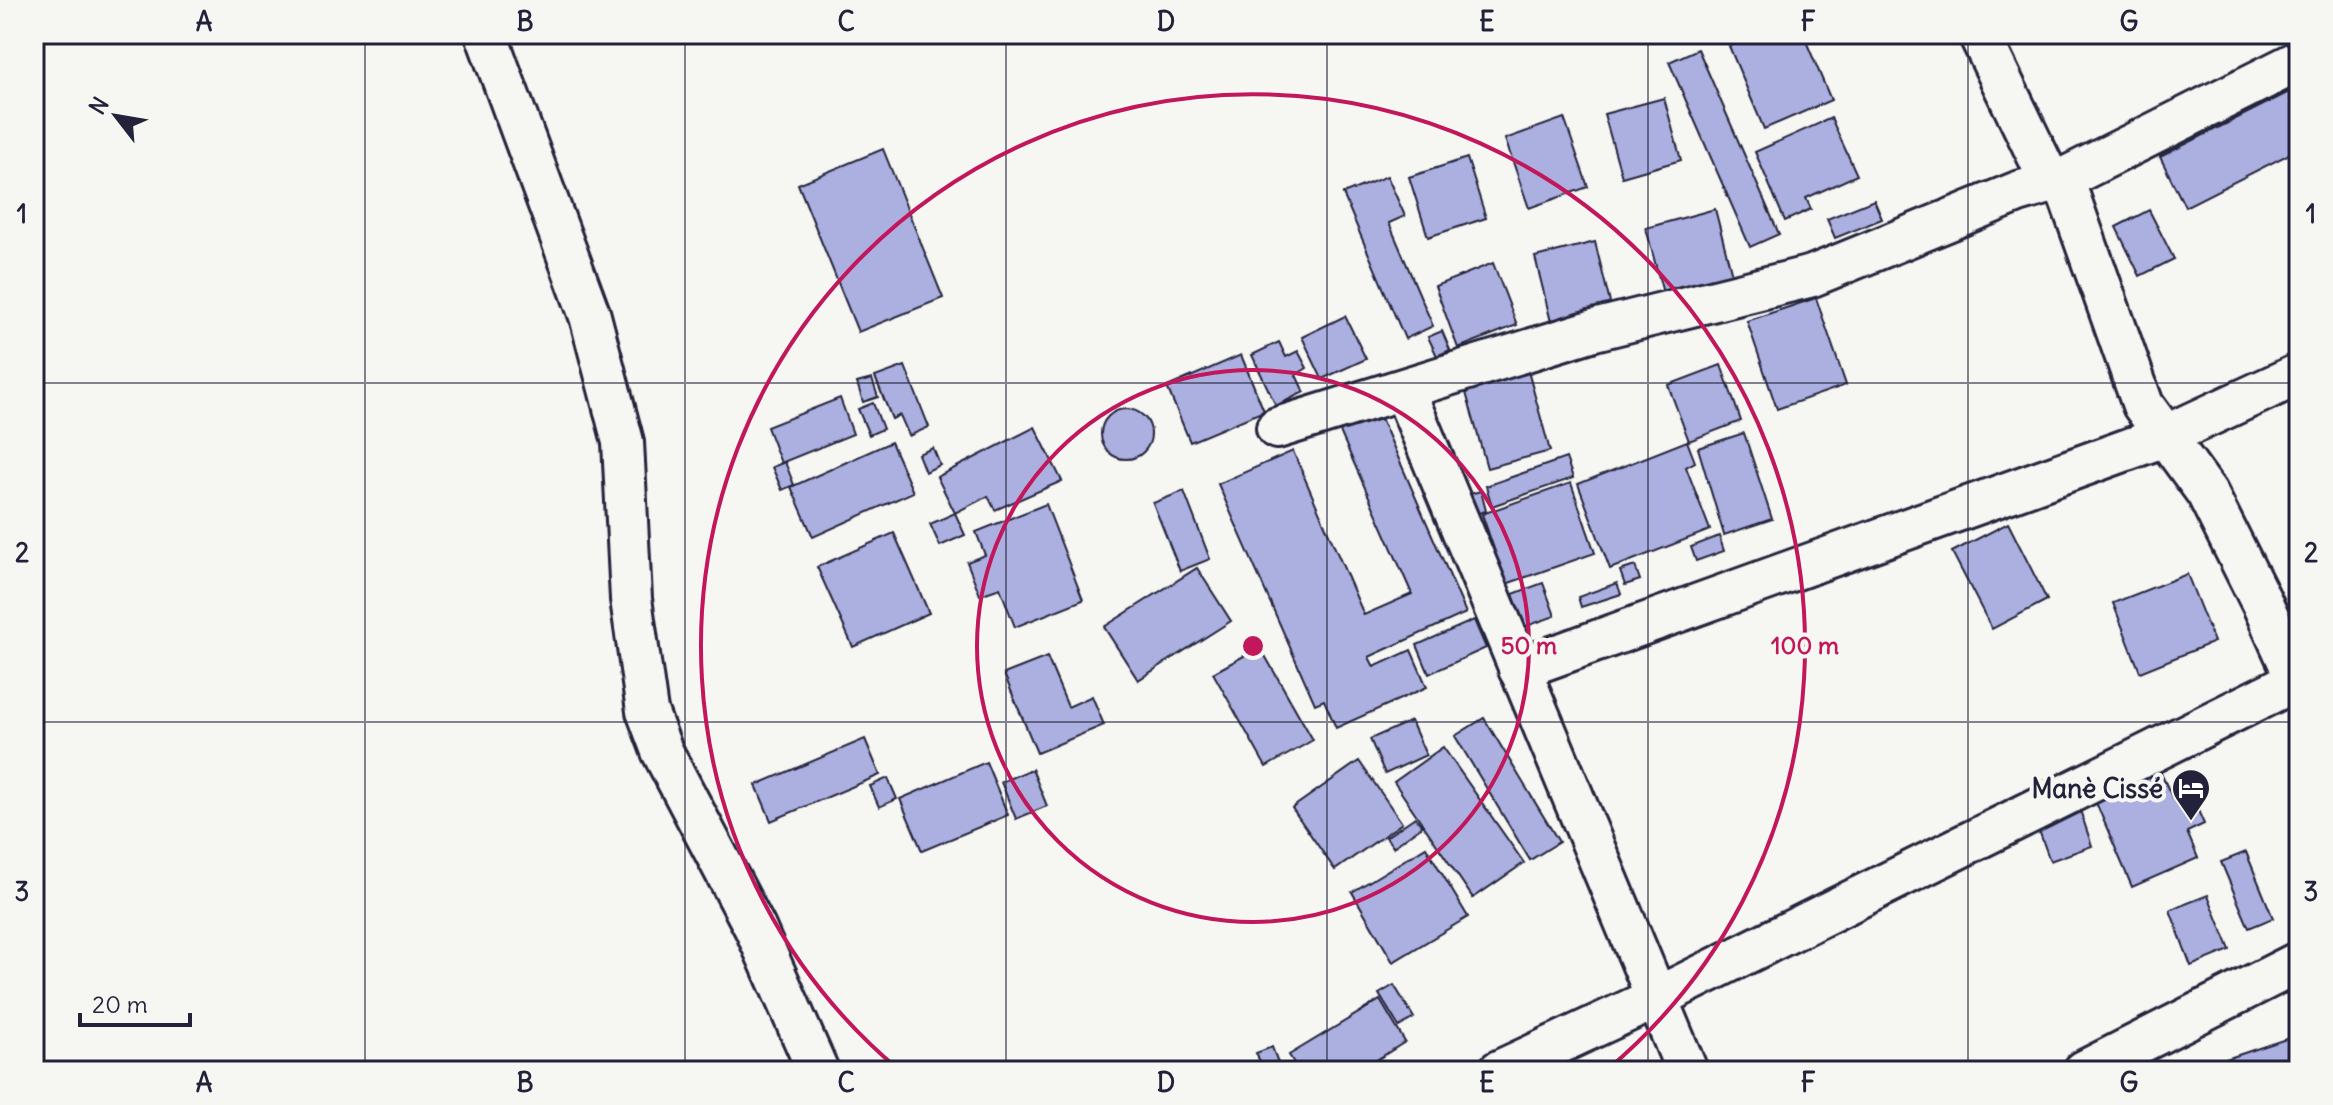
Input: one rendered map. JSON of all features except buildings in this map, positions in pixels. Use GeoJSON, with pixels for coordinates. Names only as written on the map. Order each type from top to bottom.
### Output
{"type":"FeatureCollection","features":[{"type":"Feature","properties":{"kind":"street"},"geometry":{"type":"LineString","coordinates":[[486,34],[590,316],[623,442],[631,599],[647,711],[662,751],[755,928],[818,1071]]}},
{"type":"Feature","properties":{"kind":"street"},"geometry":{"type":"LineString","coordinates":[[1499,1071],[1654,999],[2298,683],[2207,493],[2143,405],[2057,181],[1979,34]]}},
{"type":"Feature","properties":{"kind":"street"},"geometry":{"type":"LineString","coordinates":[[1277,428],[1594,330],[1812,276],[2018,192],[2057,181],[2299,61]]}},
{"type":"Feature","properties":{"kind":"street"},"geometry":{"type":"LineString","coordinates":[[1519,669],[2165,436],[2299,374]]}},
{"type":"Feature","properties":{"kind":"street"},"geometry":{"type":"LineString","coordinates":[[1404,390],[1654,999],[1687,1071]]}},
{"type":"Feature","properties":{"kind":"street"},"geometry":{"type":"LineString","coordinates":[[2084,1071],[2299,962]]}},
{"type":"Feature","properties":{"kind":"place","name":"Manè Cissé"},"geometry":{"type":"Point","coordinates":[2191,822]}}]}
